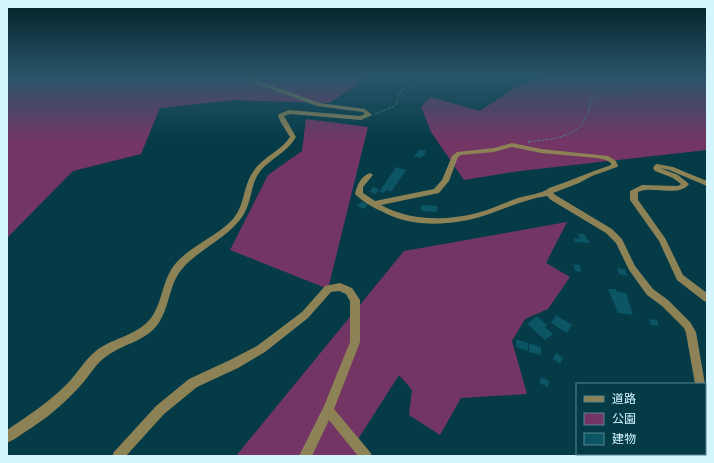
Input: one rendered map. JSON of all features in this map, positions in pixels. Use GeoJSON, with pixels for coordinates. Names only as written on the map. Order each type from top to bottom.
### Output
{"type":"FeatureCollection","features":[{"type":"Feature","properties":{"kind":"street"},"geometry":{"type":"LineString","coordinates":[[7,437],[53,405],[78,380],[100,354],[137,335],[153,323],[164,305],[170,280],[178,267],[195,252],[224,233],[242,211],[250,183],[257,172],[289,145],[294,137],[292,132],[284,123],[281,115],[289,112],[361,118],[369,115],[365,111],[319,105],[299,98]]}},
{"type":"Feature","properties":{"kind":"street"},"geometry":{"type":"LineString","coordinates":[[370,175],[360,186],[359,194],[374,204],[396,215],[443,221],[470,217],[524,198],[550,193],[552,190],[577,181],[590,174],[615,166],[614,162],[608,158],[541,151],[512,145],[494,150],[459,153],[455,156],[445,181],[436,191],[374,204]]}},
{"type":"Feature","properties":{"kind":"street"},"geometry":{"type":"LineString","coordinates":[[707,184],[678,170],[657,166],[656,170],[676,176],[685,184],[679,188],[642,187],[634,191],[634,200],[662,240],[680,277],[707,298]]}},
{"type":"Feature","properties":{"kind":"street"},"geometry":{"type":"LineString","coordinates":[[550,193],[560,201],[609,230],[619,241],[632,268],[650,292],[665,303],[687,325],[691,332],[700,383]]}},
{"type":"Feature","properties":{"kind":"street"},"geometry":{"type":"LineString","coordinates":[[118,456],[160,410],[193,383],[234,364],[261,349],[306,315],[328,289],[340,286],[349,292],[355,300],[355,342],[328,410],[305,456]]}},
{"type":"Feature","properties":{"kind":"street"},"geometry":{"type":"LineString","coordinates":[[328,410],[366,456]]}},
{"type":"Feature","properties":{"kind":"path"},"geometry":{"type":"LineString","coordinates":[[369,115],[395,106],[398,98]]}},
{"type":"Feature","properties":{"kind":"path"},"geometry":{"type":"LineString","coordinates":[[512,145],[565,137],[572,134],[579,129],[590,110],[591,98]]}},
{"type":"Feature","properties":{"kind":"green space"},"geometry":{"type":"Polygon","coordinates":[[[7,98],[337,98],[329,103],[234,100],[160,108],[141,154],[73,171],[7,238],[7,98]]]}},
{"type":"Feature","properties":{"kind":"green space"},"geometry":{"type":"Polygon","coordinates":[[[429,98],[432,98],[480,111],[500,98],[707,98],[707,150],[520,171],[464,180],[431,132],[421,107],[429,98]]]}},
{"type":"Feature","properties":{"kind":"green space"},"geometry":{"type":"Polygon","coordinates":[[[306,119],[368,127],[328,289],[230,250],[268,175],[302,151],[306,119]]]}},
{"type":"Feature","properties":{"kind":"green space"},"geometry":{"type":"Polygon","coordinates":[[[567,222],[546,263],[570,277],[548,309],[525,319],[512,341],[527,394],[461,398],[440,435],[409,415],[412,390],[399,375],[353,447],[360,456],[236,456],[404,251],[567,222]]]}},
{"type":"Feature","properties":{"kind":"building"},"geometry":{"type":"Polygon","coordinates":[[[420,149],[426,151],[424,153],[426,153],[421,158],[414,156],[420,149]]]}},
{"type":"Feature","properties":{"kind":"building"},"geometry":{"type":"Polygon","coordinates":[[[396,167],[406,170],[391,192],[386,190],[384,193],[379,192],[396,167]]]}},
{"type":"Feature","properties":{"kind":"building"},"geometry":{"type":"Polygon","coordinates":[[[373,187],[379,189],[376,194],[370,192],[373,187]]]}},
{"type":"Feature","properties":{"kind":"building"},"geometry":{"type":"Polygon","coordinates":[[[361,202],[368,204],[364,209],[357,206],[361,202]]]}},
{"type":"Feature","properties":{"kind":"building"},"geometry":{"type":"Polygon","coordinates":[[[421,205],[437,206],[437,212],[423,211],[421,209],[421,205]]]}},
{"type":"Feature","properties":{"kind":"building"},"geometry":{"type":"Polygon","coordinates":[[[578,234],[584,234],[590,243],[575,242],[574,238],[580,239],[578,234]]]}},
{"type":"Feature","properties":{"kind":"building"},"geometry":{"type":"Polygon","coordinates":[[[573,264],[579,265],[582,272],[575,271],[573,264]]]}},
{"type":"Feature","properties":{"kind":"building"},"geometry":{"type":"Polygon","coordinates":[[[617,268],[625,269],[627,276],[619,274],[617,268]]]}},
{"type":"Feature","properties":{"kind":"building"},"geometry":{"type":"Polygon","coordinates":[[[608,289],[616,289],[617,292],[626,293],[633,315],[618,313],[608,289]]]}},
{"type":"Feature","properties":{"kind":"building"},"geometry":{"type":"Polygon","coordinates":[[[556,315],[572,325],[567,333],[551,323],[556,315]]]}},
{"type":"Feature","properties":{"kind":"building"},"geometry":{"type":"Polygon","coordinates":[[[537,316],[547,325],[545,327],[553,334],[545,340],[527,324],[537,316]]]}},
{"type":"Feature","properties":{"kind":"building"},"geometry":{"type":"Polygon","coordinates":[[[649,319],[657,320],[659,326],[651,325],[649,319]]]}},
{"type":"Feature","properties":{"kind":"building"},"geometry":{"type":"Polygon","coordinates":[[[516,339],[528,343],[528,351],[516,347],[516,339]]]}},
{"type":"Feature","properties":{"kind":"building"},"geometry":{"type":"Polygon","coordinates":[[[529,343],[541,347],[541,355],[529,352],[529,343]]]}},
{"type":"Feature","properties":{"kind":"building"},"geometry":{"type":"Polygon","coordinates":[[[556,353],[563,358],[560,364],[553,359],[556,353]]]}},
{"type":"Feature","properties":{"kind":"building"},"geometry":{"type":"Polygon","coordinates":[[[541,377],[549,381],[548,387],[539,383],[541,377]]]}}]}
